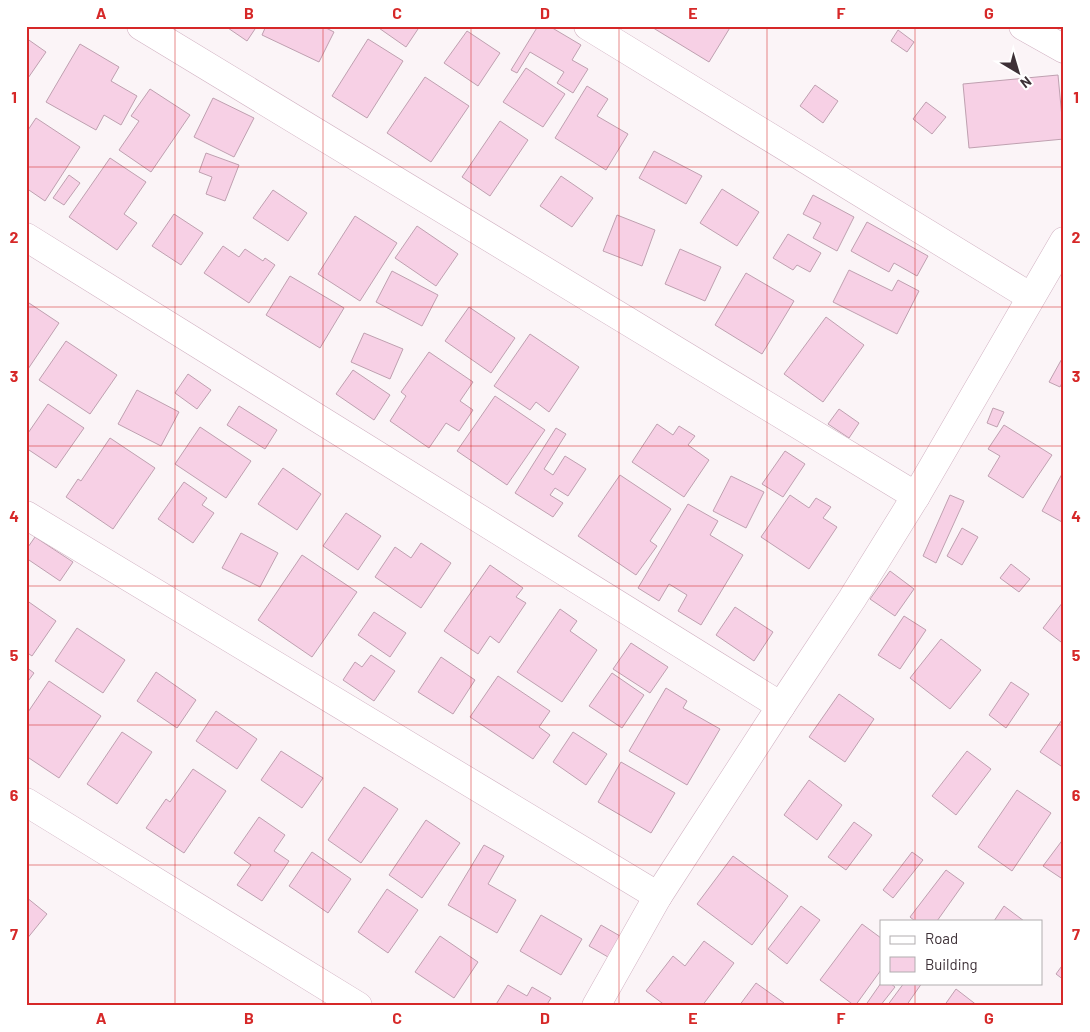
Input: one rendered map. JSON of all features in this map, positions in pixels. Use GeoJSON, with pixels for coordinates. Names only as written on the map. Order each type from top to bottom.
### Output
{"type":"FeatureCollection","features":[{"type":"Feature","properties":{"kind":"street"},"geometry":{"type":"LineString","coordinates":[[141,26],[916,496]]}},
{"type":"Feature","properties":{"kind":"street"},"geometry":{"type":"LineString","coordinates":[[588,26],[1032,297]]}},
{"type":"Feature","properties":{"kind":"street"},"geometry":{"type":"LineString","coordinates":[[1023,26],[1064,48]]}},
{"type":"Feature","properties":{"kind":"street"},"geometry":{"type":"LineString","coordinates":[[26,237],[781,706]]}},
{"type":"Feature","properties":{"kind":"street"},"geometry":{"type":"LineString","coordinates":[[596,1006],[658,896],[852,599],[916,496],[1064,240]]}},
{"type":"Feature","properties":{"kind":"street"},"geometry":{"type":"LineString","coordinates":[[26,515],[658,896]]}},
{"type":"Feature","properties":{"kind":"street"},"geometry":{"type":"LineString","coordinates":[[26,802],[358,1006]]}},
{"type":"Feature","properties":{"kind":"building"},"geometry":{"type":"Polygon","coordinates":[[[225,26],[257,26],[247,41],[225,26]]]}},
{"type":"Feature","properties":{"kind":"building"},"geometry":{"type":"Polygon","coordinates":[[[266,26],[322,26],[334,32],[319,62],[262,35],[266,26]]]}},
{"type":"Feature","properties":{"kind":"building"},"geometry":{"type":"Polygon","coordinates":[[[376,26],[420,26],[406,47],[376,26]]]}},
{"type":"Feature","properties":{"kind":"building"},"geometry":{"type":"Polygon","coordinates":[[[538,26],[549,26],[581,45],[572,60],[588,69],[573,93],[557,83],[564,72],[530,52],[517,73],[511,70],[538,26]]]}},
{"type":"Feature","properties":{"kind":"building"},"geometry":{"type":"Polygon","coordinates":[[[650,26],[731,26],[709,62],[650,26]]]}},
{"type":"Feature","properties":{"kind":"building"},"geometry":{"type":"Polygon","coordinates":[[[898,30],[914,42],[907,52],[891,41],[898,30]]]}},
{"type":"Feature","properties":{"kind":"building"},"geometry":{"type":"Polygon","coordinates":[[[467,31],[500,53],[478,86],[444,63],[467,31]]]}},
{"type":"Feature","properties":{"kind":"building"},"geometry":{"type":"Polygon","coordinates":[[[26,38],[46,52],[26,81],[26,38]]]}},
{"type":"Feature","properties":{"kind":"building"},"geometry":{"type":"Polygon","coordinates":[[[368,39],[403,61],[367,118],[332,96],[368,39]]]}},
{"type":"Feature","properties":{"kind":"building"},"geometry":{"type":"Polygon","coordinates":[[[80,44],[119,67],[111,81],[137,96],[121,125],[104,115],[96,130],[46,102],[80,44]]]}},
{"type":"Feature","properties":{"kind":"building"},"geometry":{"type":"Polygon","coordinates":[[[526,68],[565,94],[543,127],[503,102],[526,68]]]}},
{"type":"Feature","properties":{"kind":"building"},"geometry":{"type":"Polygon","coordinates":[[[1058,75],[1064,139],[969,148],[963,84],[1058,75]]]}},
{"type":"Feature","properties":{"kind":"building"},"geometry":{"type":"Polygon","coordinates":[[[425,77],[469,106],[431,162],[387,133],[425,77]]]}},
{"type":"Feature","properties":{"kind":"building"},"geometry":{"type":"Polygon","coordinates":[[[815,85],[838,101],[823,123],[800,106],[815,85]]]}},
{"type":"Feature","properties":{"kind":"building"},"geometry":{"type":"Polygon","coordinates":[[[587,86],[608,99],[597,116],[628,134],[606,170],[555,138],[587,86]]]}},
{"type":"Feature","properties":{"kind":"building"},"geometry":{"type":"Polygon","coordinates":[[[150,89],[190,115],[151,172],[119,150],[139,121],[131,116],[150,89]]]}},
{"type":"Feature","properties":{"kind":"building"},"geometry":{"type":"Polygon","coordinates":[[[213,98],[254,118],[234,157],[194,137],[213,98]]]}},
{"type":"Feature","properties":{"kind":"building"},"geometry":{"type":"Polygon","coordinates":[[[926,102],[946,117],[932,134],[913,119],[926,102]]]}},
{"type":"Feature","properties":{"kind":"building"},"geometry":{"type":"Polygon","coordinates":[[[36,118],[80,147],[45,201],[26,188],[26,133],[36,118]]]}},
{"type":"Feature","properties":{"kind":"building"},"geometry":{"type":"Polygon","coordinates":[[[500,121],[528,140],[490,196],[462,177],[500,121]]]}},
{"type":"Feature","properties":{"kind":"building"},"geometry":{"type":"Polygon","coordinates":[[[654,151],[702,176],[686,204],[639,178],[654,151]]]}},
{"type":"Feature","properties":{"kind":"building"},"geometry":{"type":"Polygon","coordinates":[[[206,153],[239,165],[225,201],[206,194],[212,177],[199,172],[206,153]]]}},
{"type":"Feature","properties":{"kind":"building"},"geometry":{"type":"Polygon","coordinates":[[[110,158],[146,182],[124,214],[137,223],[117,250],[69,217],[110,158]]]}},
{"type":"Feature","properties":{"kind":"building"},"geometry":{"type":"Polygon","coordinates":[[[69,175],[80,183],[64,205],[53,198],[69,175]]]}},
{"type":"Feature","properties":{"kind":"building"},"geometry":{"type":"Polygon","coordinates":[[[561,176],[593,198],[572,227],[540,206],[561,176]]]}},
{"type":"Feature","properties":{"kind":"building"},"geometry":{"type":"Polygon","coordinates":[[[722,189],[759,212],[737,246],[700,223],[722,189]]]}},
{"type":"Feature","properties":{"kind":"building"},"geometry":{"type":"Polygon","coordinates":[[[273,190],[307,213],[288,241],[253,218],[273,190]]]}},
{"type":"Feature","properties":{"kind":"building"},"geometry":{"type":"Polygon","coordinates":[[[813,195],[854,217],[837,251],[813,238],[821,223],[803,214],[813,195]]]}},
{"type":"Feature","properties":{"kind":"building"},"geometry":{"type":"Polygon","coordinates":[[[174,214],[203,233],[181,265],[152,246],[174,214]]]}},
{"type":"Feature","properties":{"kind":"building"},"geometry":{"type":"Polygon","coordinates":[[[617,215],[655,230],[642,266],[603,251],[617,215]]]}},
{"type":"Feature","properties":{"kind":"building"},"geometry":{"type":"Polygon","coordinates":[[[355,216],[397,243],[360,301],[318,274],[355,216]]]}},
{"type":"Feature","properties":{"kind":"building"},"geometry":{"type":"Polygon","coordinates":[[[867,222],[928,256],[917,276],[894,263],[889,272],[851,251],[867,222]]]}},
{"type":"Feature","properties":{"kind":"building"},"geometry":{"type":"Polygon","coordinates":[[[417,226],[458,254],[436,286],[395,258],[417,226]]]}},
{"type":"Feature","properties":{"kind":"building"},"geometry":{"type":"Polygon","coordinates":[[[788,234],[821,253],[810,272],[797,265],[793,270],[773,258],[788,234]]]}},
{"type":"Feature","properties":{"kind":"building"},"geometry":{"type":"Polygon","coordinates":[[[223,246],[239,257],[245,249],[263,261],[265,258],[275,265],[249,303],[204,273],[223,246]]]}},
{"type":"Feature","properties":{"kind":"building"},"geometry":{"type":"Polygon","coordinates":[[[680,249],[721,267],[705,301],[665,284],[680,249]]]}},
{"type":"Feature","properties":{"kind":"building"},"geometry":{"type":"Polygon","coordinates":[[[849,270],[892,291],[898,280],[919,291],[897,334],[833,302],[849,270]]]}},
{"type":"Feature","properties":{"kind":"building"},"geometry":{"type":"Polygon","coordinates":[[[392,271],[438,295],[422,326],[376,302],[392,271]]]}},
{"type":"Feature","properties":{"kind":"building"},"geometry":{"type":"Polygon","coordinates":[[[746,273],[794,301],[762,354],[715,325],[746,273]]]}},
{"type":"Feature","properties":{"kind":"building"},"geometry":{"type":"Polygon","coordinates":[[[290,276],[344,308],[320,348],[266,315],[290,276]]]}},
{"type":"Feature","properties":{"kind":"building"},"geometry":{"type":"Polygon","coordinates":[[[26,301],[59,323],[28,369],[26,367],[26,301]]]}},
{"type":"Feature","properties":{"kind":"building"},"geometry":{"type":"Polygon","coordinates":[[[469,307],[515,338],[491,373],[445,341],[469,307]]]}},
{"type":"Feature","properties":{"kind":"building"},"geometry":{"type":"Polygon","coordinates":[[[826,317],[864,345],[823,402],[784,374],[826,317]]]}},
{"type":"Feature","properties":{"kind":"building"},"geometry":{"type":"Polygon","coordinates":[[[364,333],[403,349],[390,379],[351,362],[364,333]]]}},
{"type":"Feature","properties":{"kind":"building"},"geometry":{"type":"Polygon","coordinates":[[[530,334],[579,367],[549,412],[536,402],[530,410],[494,386],[530,334]]]}},
{"type":"Feature","properties":{"kind":"building"},"geometry":{"type":"Polygon","coordinates":[[[66,341],[117,375],[90,414],[39,380],[66,341]]]}},
{"type":"Feature","properties":{"kind":"building"},"geometry":{"type":"Polygon","coordinates":[[[429,352],[473,382],[460,401],[473,410],[459,431],[446,423],[429,448],[390,421],[406,396],[401,392],[429,352]]]}},
{"type":"Feature","properties":{"kind":"building"},"geometry":{"type":"Polygon","coordinates":[[[1064,355],[1064,379],[1060,387],[1049,382],[1064,355]]]}},
{"type":"Feature","properties":{"kind":"building"},"geometry":{"type":"Polygon","coordinates":[[[353,370],[390,395],[374,420],[336,394],[353,370]]]}},
{"type":"Feature","properties":{"kind":"building"},"geometry":{"type":"Polygon","coordinates":[[[188,374],[211,390],[197,409],[175,393],[188,374]]]}},
{"type":"Feature","properties":{"kind":"building"},"geometry":{"type":"Polygon","coordinates":[[[137,390],[179,412],[161,446],[118,424],[137,390]]]}},
{"type":"Feature","properties":{"kind":"building"},"geometry":{"type":"Polygon","coordinates":[[[495,396],[545,430],[507,485],[457,451],[495,396]]]}},
{"type":"Feature","properties":{"kind":"building"},"geometry":{"type":"Polygon","coordinates":[[[48,404],[84,428],[56,468],[26,448],[26,436],[48,404]]]}},
{"type":"Feature","properties":{"kind":"building"},"geometry":{"type":"Polygon","coordinates":[[[239,406],[277,430],[265,449],[227,425],[239,406]]]}},
{"type":"Feature","properties":{"kind":"building"},"geometry":{"type":"Polygon","coordinates":[[[993,408],[1004,412],[997,427],[987,423],[993,408]]]}},
{"type":"Feature","properties":{"kind":"building"},"geometry":{"type":"Polygon","coordinates":[[[839,409],[859,423],[849,438],[828,424],[839,409]]]}},
{"type":"Feature","properties":{"kind":"building"},"geometry":{"type":"Polygon","coordinates":[[[657,424],[673,435],[679,426],[695,436],[688,445],[709,460],[684,497],[632,462],[657,424]]]}},
{"type":"Feature","properties":{"kind":"building"},"geometry":{"type":"Polygon","coordinates":[[[1004,425],[1052,455],[1023,498],[988,476],[1000,456],[988,449],[1004,425]]]}},
{"type":"Feature","properties":{"kind":"building"},"geometry":{"type":"Polygon","coordinates":[[[200,427],[251,461],[226,498],[175,464],[200,427]]]}},
{"type":"Feature","properties":{"kind":"building"},"geometry":{"type":"Polygon","coordinates":[[[556,428],[566,434],[544,469],[553,475],[565,456],[586,469],[568,496],[555,488],[550,495],[563,503],[553,517],[515,493],[556,428]]]}},
{"type":"Feature","properties":{"kind":"building"},"geometry":{"type":"Polygon","coordinates":[[[110,438],[155,468],[113,529],[66,497],[78,479],[81,481],[110,438]]]}},
{"type":"Feature","properties":{"kind":"building"},"geometry":{"type":"Polygon","coordinates":[[[785,451],[805,464],[783,497],[762,484],[785,451]]]}},
{"type":"Feature","properties":{"kind":"building"},"geometry":{"type":"Polygon","coordinates":[[[283,468],[321,494],[297,530],[258,504],[283,468]]]}},
{"type":"Feature","properties":{"kind":"building"},"geometry":{"type":"Polygon","coordinates":[[[1062,474],[1064,475],[1064,519],[1062,522],[1042,511],[1062,474]]]}},
{"type":"Feature","properties":{"kind":"building"},"geometry":{"type":"Polygon","coordinates":[[[620,475],[671,509],[650,541],[657,546],[636,575],[578,536],[620,475]]]}},
{"type":"Feature","properties":{"kind":"building"},"geometry":{"type":"Polygon","coordinates":[[[731,476],[764,492],[746,528],[713,511],[731,476]]]}},
{"type":"Feature","properties":{"kind":"building"},"geometry":{"type":"Polygon","coordinates":[[[184,482],[207,498],[202,505],[214,513],[193,543],[158,519],[184,482]]]}},
{"type":"Feature","properties":{"kind":"building"},"geometry":{"type":"Polygon","coordinates":[[[790,495],[809,508],[816,498],[831,507],[823,518],[837,527],[809,569],[761,537],[790,495]]]}},
{"type":"Feature","properties":{"kind":"building"},"geometry":{"type":"Polygon","coordinates":[[[950,495],[964,501],[936,563],[923,556],[950,495]]]}},
{"type":"Feature","properties":{"kind":"building"},"geometry":{"type":"Polygon","coordinates":[[[688,504],[718,521],[710,535],[743,555],[701,625],[678,611],[687,595],[669,584],[659,601],[638,588],[688,504]]]}},
{"type":"Feature","properties":{"kind":"building"},"geometry":{"type":"Polygon","coordinates":[[[346,513],[381,536],[358,570],[323,546],[346,513]]]}},
{"type":"Feature","properties":{"kind":"building"},"geometry":{"type":"Polygon","coordinates":[[[962,528],[978,537],[962,565],[947,556],[962,528]]]}},
{"type":"Feature","properties":{"kind":"building"},"geometry":{"type":"Polygon","coordinates":[[[241,533],[278,553],[260,587],[222,568],[241,533]]]}},
{"type":"Feature","properties":{"kind":"building"},"geometry":{"type":"Polygon","coordinates":[[[35,537],[73,562],[60,581],[26,558],[26,550],[35,537]]]}},
{"type":"Feature","properties":{"kind":"building"},"geometry":{"type":"Polygon","coordinates":[[[421,543],[451,563],[421,608],[375,577],[395,547],[411,558],[421,543]]]}},
{"type":"Feature","properties":{"kind":"building"},"geometry":{"type":"Polygon","coordinates":[[[302,555],[357,592],[312,657],[258,620],[302,555]]]}},
{"type":"Feature","properties":{"kind":"building"},"geometry":{"type":"Polygon","coordinates":[[[1011,564],[1030,579],[1019,592],[1000,578],[1011,564]]]}},
{"type":"Feature","properties":{"kind":"building"},"geometry":{"type":"Polygon","coordinates":[[[490,565],[523,588],[516,597],[526,603],[499,643],[490,636],[478,654],[444,631],[490,565]]]}},
{"type":"Feature","properties":{"kind":"building"},"geometry":{"type":"Polygon","coordinates":[[[890,571],[914,589],[895,616],[870,599],[890,571]]]}},
{"type":"Feature","properties":{"kind":"building"},"geometry":{"type":"Polygon","coordinates":[[[26,600],[56,621],[32,656],[26,652],[26,600]]]}},
{"type":"Feature","properties":{"kind":"building"},"geometry":{"type":"Polygon","coordinates":[[[1063,602],[1064,638],[1061,642],[1043,628],[1063,602]]]}},
{"type":"Feature","properties":{"kind":"building"},"geometry":{"type":"Polygon","coordinates":[[[735,607],[773,632],[754,661],[716,635],[735,607]]]}},
{"type":"Feature","properties":{"kind":"building"},"geometry":{"type":"Polygon","coordinates":[[[560,609],[577,621],[570,631],[597,650],[562,702],[517,672],[560,609]]]}},
{"type":"Feature","properties":{"kind":"building"},"geometry":{"type":"Polygon","coordinates":[[[374,612],[406,633],[390,657],[358,635],[374,612]]]}},
{"type":"Feature","properties":{"kind":"building"},"geometry":{"type":"Polygon","coordinates":[[[904,616],[926,630],[900,669],[878,655],[904,616]]]}},
{"type":"Feature","properties":{"kind":"building"},"geometry":{"type":"Polygon","coordinates":[[[77,628],[125,660],[103,693],[55,661],[77,628]]]}},
{"type":"Feature","properties":{"kind":"building"},"geometry":{"type":"Polygon","coordinates":[[[941,639],[981,670],[950,709],[910,678],[941,639]]]}},
{"type":"Feature","properties":{"kind":"building"},"geometry":{"type":"Polygon","coordinates":[[[631,643],[668,667],[650,693],[613,669],[631,643]]]}},
{"type":"Feature","properties":{"kind":"building"},"geometry":{"type":"Polygon","coordinates":[[[371,655],[395,671],[374,701],[343,680],[355,662],[362,667],[371,655]]]}},
{"type":"Feature","properties":{"kind":"building"},"geometry":{"type":"Polygon","coordinates":[[[441,657],[475,680],[453,714],[418,692],[441,657]]]}},
{"type":"Feature","properties":{"kind":"building"},"geometry":{"type":"Polygon","coordinates":[[[26,667],[34,673],[26,684],[26,667]]]}},
{"type":"Feature","properties":{"kind":"building"},"geometry":{"type":"Polygon","coordinates":[[[156,672],[196,700],[177,728],[137,701],[156,672]]]}},
{"type":"Feature","properties":{"kind":"building"},"geometry":{"type":"Polygon","coordinates":[[[612,673],[644,695],[622,728],[589,706],[612,673]]]}},
{"type":"Feature","properties":{"kind":"building"},"geometry":{"type":"Polygon","coordinates":[[[498,676],[550,711],[539,727],[550,735],[533,759],[470,717],[498,676]]]}},
{"type":"Feature","properties":{"kind":"building"},"geometry":{"type":"Polygon","coordinates":[[[49,681],[101,716],[59,778],[26,756],[26,715],[49,681]]]}},
{"type":"Feature","properties":{"kind":"building"},"geometry":{"type":"Polygon","coordinates":[[[1011,682],[1029,694],[1006,728],[989,715],[1011,682]]]}},
{"type":"Feature","properties":{"kind":"building"},"geometry":{"type":"Polygon","coordinates":[[[666,688],[687,701],[683,708],[720,729],[687,785],[629,751],[666,688]]]}},
{"type":"Feature","properties":{"kind":"building"},"geometry":{"type":"Polygon","coordinates":[[[839,694],[874,719],[845,762],[809,737],[839,694]]]}},
{"type":"Feature","properties":{"kind":"building"},"geometry":{"type":"Polygon","coordinates":[[[216,711],[257,739],[237,769],[196,741],[216,711]]]}},
{"type":"Feature","properties":{"kind":"building"},"geometry":{"type":"Polygon","coordinates":[[[1064,717],[1064,768],[1040,752],[1064,717]]]}},
{"type":"Feature","properties":{"kind":"building"},"geometry":{"type":"Polygon","coordinates":[[[122,732],[152,752],[117,804],[87,784],[122,732]]]}},
{"type":"Feature","properties":{"kind":"building"},"geometry":{"type":"Polygon","coordinates":[[[573,732],[607,754],[586,785],[553,762],[573,732]]]}},
{"type":"Feature","properties":{"kind":"building"},"geometry":{"type":"Polygon","coordinates":[[[281,751],[323,778],[302,808],[261,780],[281,751]]]}},
{"type":"Feature","properties":{"kind":"building"},"geometry":{"type":"Polygon","coordinates":[[[967,751],[991,769],[956,815],[932,796],[967,751]]]}},
{"type":"Feature","properties":{"kind":"building"},"geometry":{"type":"Polygon","coordinates":[[[621,762],[675,793],[651,833],[598,802],[621,762]]]}},
{"type":"Feature","properties":{"kind":"building"},"geometry":{"type":"Polygon","coordinates":[[[193,769],[226,791],[184,853],[146,828],[166,799],[170,802],[193,769]]]}},
{"type":"Feature","properties":{"kind":"building"},"geometry":{"type":"Polygon","coordinates":[[[809,780],[842,805],[817,840],[784,815],[809,780]]]}},
{"type":"Feature","properties":{"kind":"building"},"geometry":{"type":"Polygon","coordinates":[[[364,787],[398,809],[361,863],[328,840],[364,787]]]}},
{"type":"Feature","properties":{"kind":"building"},"geometry":{"type":"Polygon","coordinates":[[[1017,790],[1051,813],[1012,871],[978,847],[1017,790]]]}},
{"type":"Feature","properties":{"kind":"building"},"geometry":{"type":"Polygon","coordinates":[[[259,817],[285,835],[274,851],[289,861],[262,901],[237,885],[251,865],[234,853],[259,817]]]}},
{"type":"Feature","properties":{"kind":"building"},"geometry":{"type":"Polygon","coordinates":[[[426,820],[460,843],[422,898],[389,875],[426,820]]]}},
{"type":"Feature","properties":{"kind":"building"},"geometry":{"type":"Polygon","coordinates":[[[854,822],[872,835],[846,870],[828,857],[854,822]]]}},
{"type":"Feature","properties":{"kind":"building"},"geometry":{"type":"Polygon","coordinates":[[[1064,838],[1064,880],[1043,866],[1064,838]]]}},
{"type":"Feature","properties":{"kind":"building"},"geometry":{"type":"Polygon","coordinates":[[[484,845],[504,856],[488,884],[516,900],[497,933],[448,905],[484,845]]]}},
{"type":"Feature","properties":{"kind":"building"},"geometry":{"type":"Polygon","coordinates":[[[312,852],[351,879],[328,913],[289,886],[312,852]]]}},
{"type":"Feature","properties":{"kind":"building"},"geometry":{"type":"Polygon","coordinates":[[[912,852],[923,860],[893,898],[883,890],[912,852]]]}},
{"type":"Feature","properties":{"kind":"building"},"geometry":{"type":"Polygon","coordinates":[[[733,856],[788,896],[752,945],[697,904],[733,856]]]}},
{"type":"Feature","properties":{"kind":"building"},"geometry":{"type":"Polygon","coordinates":[[[946,870],[964,883],[938,920],[914,920],[910,917],[946,870]]]}},
{"type":"Feature","properties":{"kind":"building"},"geometry":{"type":"Polygon","coordinates":[[[387,889],[418,910],[388,953],[358,932],[387,889]]]}},
{"type":"Feature","properties":{"kind":"building"},"geometry":{"type":"Polygon","coordinates":[[[26,897],[47,914],[26,940],[26,897]]]}},
{"type":"Feature","properties":{"kind":"building"},"geometry":{"type":"Polygon","coordinates":[[[801,906],[820,920],[787,964],[768,949],[801,906]]]}},
{"type":"Feature","properties":{"kind":"building"},"geometry":{"type":"Polygon","coordinates":[[[1004,906],[1023,920],[995,920],[1004,906]]]}},
{"type":"Feature","properties":{"kind":"building"},"geometry":{"type":"Polygon","coordinates":[[[541,915],[582,939],[561,975],[520,951],[541,915]]]}},
{"type":"Feature","properties":{"kind":"building"},"geometry":{"type":"Polygon","coordinates":[[[862,924],[880,937],[880,971],[855,1006],[820,980],[862,924]]]}},
{"type":"Feature","properties":{"kind":"building"},"geometry":{"type":"Polygon","coordinates":[[[601,925],[620,936],[608,957],[589,946],[601,925]]]}},
{"type":"Feature","properties":{"kind":"building"},"geometry":{"type":"Polygon","coordinates":[[[440,936],[478,962],[454,998],[415,972],[440,936]]]}},
{"type":"Feature","properties":{"kind":"building"},"geometry":{"type":"Polygon","coordinates":[[[704,941],[734,963],[702,1006],[666,1006],[646,991],[673,956],[685,966],[704,941]]]}},
{"type":"Feature","properties":{"kind":"building"},"geometry":{"type":"Polygon","coordinates":[[[1064,963],[1064,980],[1056,974],[1064,963]]]}},
{"type":"Feature","properties":{"kind":"building"},"geometry":{"type":"Polygon","coordinates":[[[756,983],[784,1003],[782,1006],[739,1006],[756,983]]]}},
{"type":"Feature","properties":{"kind":"building"},"geometry":{"type":"Polygon","coordinates":[[[880,984],[891,984],[895,987],[880,1006],[865,1006],[880,984]]]}},
{"type":"Feature","properties":{"kind":"building"},"geometry":{"type":"Polygon","coordinates":[[[903,984],[921,984],[906,1006],[887,1006],[903,984]]]}},
{"type":"Feature","properties":{"kind":"building"},"geometry":{"type":"Polygon","coordinates":[[[508,985],[527,996],[532,987],[551,998],[546,1006],[495,1006],[508,985]]]}},
{"type":"Feature","properties":{"kind":"building"},"geometry":{"type":"Polygon","coordinates":[[[956,989],[978,1006],[944,1006],[956,989]]]}}]}
